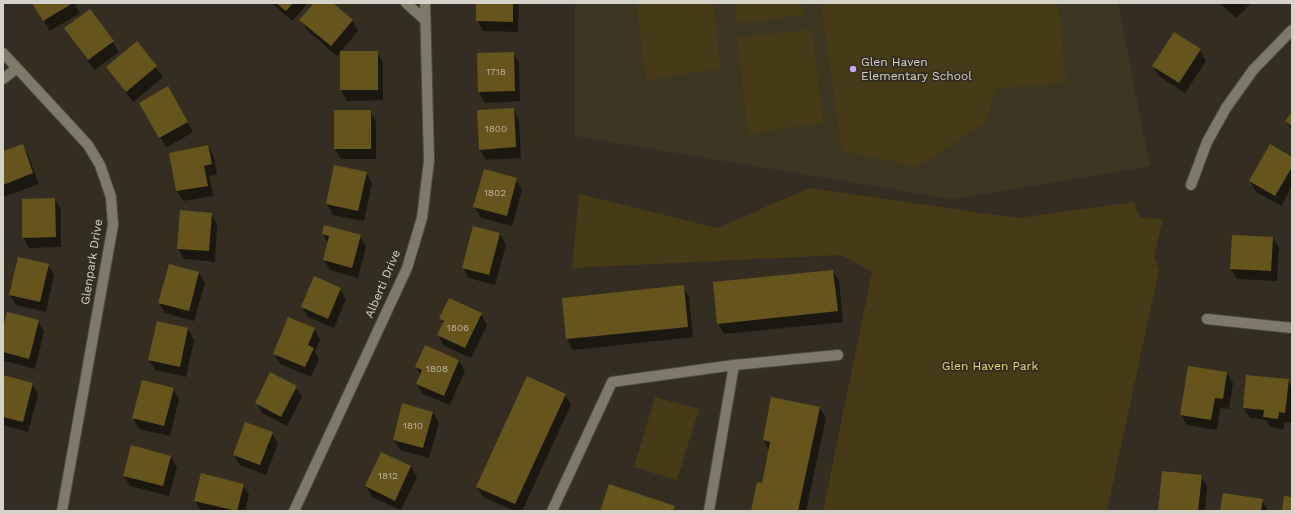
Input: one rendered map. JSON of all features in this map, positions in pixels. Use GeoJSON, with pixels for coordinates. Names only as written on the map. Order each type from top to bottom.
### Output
{"type":"FeatureCollection","features":[{"type":"Feature","properties":{"kind":"street"},"geometry":{"type":"LineString","coordinates":[[406,3],[426,20]]}},
{"type":"Feature","properties":{"kind":"street","name":"Alberti Drive"},"geometry":{"type":"LineString","coordinates":[[294,511],[407,268],[422,218],[429,161],[425,3]]}},
{"type":"Feature","properties":{"kind":"street"},"geometry":{"type":"LineString","coordinates":[[1191,185],[1207,142],[1226,108],[1253,70],[1292,30]]}},
{"type":"Feature","properties":{"kind":"street","name":"Glenpark Drive"},"geometry":{"type":"LineString","coordinates":[[3,53],[88,145],[100,165],[111,197],[113,225],[62,511]]}},
{"type":"Feature","properties":{"kind":"street"},"geometry":{"type":"LineString","coordinates":[[3,79],[16,68]]}},
{"type":"Feature","properties":{"kind":"street"},"geometry":{"type":"LineString","coordinates":[[1207,319],[1292,328]]}},
{"type":"Feature","properties":{"kind":"street"},"geometry":{"type":"LineString","coordinates":[[552,511],[612,382],[734,365],[838,355]]}},
{"type":"Feature","properties":{"kind":"street"},"geometry":{"type":"LineString","coordinates":[[709,511],[734,365]]}},
{"type":"Feature","properties":{"kind":"shaded area","name":"Glen Haven Elementary School"},"geometry":{"type":"Polygon","coordinates":[[[575,3],[1118,3],[1150,166],[952,199],[575,136],[575,3]]]}},
{"type":"Feature","properties":{"kind":"green space"},"geometry":{"type":"Polygon","coordinates":[[[636,3],[714,3],[720,69],[646,80],[636,3]]]}},
{"type":"Feature","properties":{"kind":"green space"},"geometry":{"type":"Polygon","coordinates":[[[734,3],[802,3],[804,15],[737,23],[734,3]]]}},
{"type":"Feature","properties":{"kind":"green space"},"geometry":{"type":"Polygon","coordinates":[[[821,3],[1058,3],[1066,82],[995,89],[986,122],[918,167],[842,151],[821,3]]]}},
{"type":"Feature","properties":{"kind":"green space"},"geometry":{"type":"Polygon","coordinates":[[[812,29],[823,123],[748,133],[737,38],[812,29]]]}},
{"type":"Feature","properties":{"kind":"green space","name":"Glen Haven Park"},"geometry":{"type":"Polygon","coordinates":[[[809,188],[1017,218],[1134,202],[1140,218],[1163,219],[1154,256],[1159,270],[1107,511],[823,511],[872,272],[841,255],[572,268],[579,194],[718,228],[809,188]]]}},
{"type":"Feature","properties":{"kind":"green space"},"geometry":{"type":"Polygon","coordinates":[[[655,397],[699,409],[677,480],[634,467],[655,397]]]}},
{"type":"Feature","properties":{"kind":"building"},"geometry":{"type":"Polygon","coordinates":[[[32,3],[73,3],[43,21],[32,3]]]}},
{"type":"Feature","properties":{"kind":"building"},"geometry":{"type":"Polygon","coordinates":[[[276,3],[293,3],[286,11],[276,3]]]}},
{"type":"Feature","properties":{"kind":"building"},"geometry":{"type":"Polygon","coordinates":[[[314,3],[333,3],[353,20],[331,46],[299,20],[314,3]]]}},
{"type":"Feature","properties":{"kind":"building"},"geometry":{"type":"Polygon","coordinates":[[[476,3],[513,3],[513,22],[476,21],[476,3]]]}},
{"type":"Feature","properties":{"kind":"building"},"geometry":{"type":"Polygon","coordinates":[[[90,9],[114,41],[88,60],[64,28],[90,9]]]}},
{"type":"Feature","properties":{"kind":"building"},"geometry":{"type":"Polygon","coordinates":[[[1174,32],[1201,49],[1179,83],[1152,66],[1174,32]]]}},
{"type":"Feature","properties":{"kind":"building"},"geometry":{"type":"Polygon","coordinates":[[[137,41],[157,66],[126,92],[106,67],[137,41]]]}},
{"type":"Feature","properties":{"kind":"building"},"geometry":{"type":"Polygon","coordinates":[[[340,51],[378,51],[378,90],[340,90],[340,51]]]}},
{"type":"Feature","properties":{"kind":"building"},"geometry":{"type":"Polygon","coordinates":[[[514,52],[515,91],[478,92],[477,53],[514,52]]]}},
{"type":"Feature","properties":{"kind":"building"},"geometry":{"type":"Polygon","coordinates":[[[168,86],[188,122],[159,138],[139,103],[168,86]]]}},
{"type":"Feature","properties":{"kind":"building"},"geometry":{"type":"Polygon","coordinates":[[[514,108],[516,147],[479,150],[477,110],[514,108]]]}},
{"type":"Feature","properties":{"kind":"building"},"geometry":{"type":"Polygon","coordinates":[[[334,110],[371,110],[371,149],[334,149],[334,110]]]}},
{"type":"Feature","properties":{"kind":"building"},"geometry":{"type":"Polygon","coordinates":[[[1292,112],[1292,126],[1285,121],[1292,112]]]}},
{"type":"Feature","properties":{"kind":"building"},"geometry":{"type":"Polygon","coordinates":[[[23,144],[33,173],[3,185],[3,151],[23,144]]]}},
{"type":"Feature","properties":{"kind":"building"},"geometry":{"type":"Polygon","coordinates":[[[1270,144],[1292,157],[1292,167],[1275,196],[1249,181],[1270,144]]]}},
{"type":"Feature","properties":{"kind":"building"},"geometry":{"type":"Polygon","coordinates":[[[208,145],[212,164],[204,166],[208,186],[176,191],[169,153],[208,145]]]}},
{"type":"Feature","properties":{"kind":"building"},"geometry":{"type":"Polygon","coordinates":[[[334,165],[367,172],[358,211],[326,204],[334,165]]]}},
{"type":"Feature","properties":{"kind":"building"},"geometry":{"type":"Polygon","coordinates":[[[484,169],[517,178],[507,216],[473,207],[484,169]]]}},
{"type":"Feature","properties":{"kind":"building"},"geometry":{"type":"Polygon","coordinates":[[[55,198],[56,237],[22,238],[22,199],[55,198]]]}},
{"type":"Feature","properties":{"kind":"building"},"geometry":{"type":"Polygon","coordinates":[[[180,210],[212,213],[209,251],[177,249],[180,210]]]}},
{"type":"Feature","properties":{"kind":"building"},"geometry":{"type":"Polygon","coordinates":[[[324,225],[361,235],[352,268],[323,260],[329,236],[322,234],[324,225]]]}},
{"type":"Feature","properties":{"kind":"building"},"geometry":{"type":"Polygon","coordinates":[[[473,226],[500,233],[489,275],[462,268],[473,226]]]}},
{"type":"Feature","properties":{"kind":"building"},"geometry":{"type":"Polygon","coordinates":[[[1232,235],[1273,237],[1271,271],[1230,269],[1232,235]]]}},
{"type":"Feature","properties":{"kind":"building"},"geometry":{"type":"Polygon","coordinates":[[[18,257],[49,264],[40,302],[9,295],[18,257]]]}},
{"type":"Feature","properties":{"kind":"building"},"geometry":{"type":"Polygon","coordinates":[[[169,264],[199,272],[189,311],[158,303],[169,264]]]}},
{"type":"Feature","properties":{"kind":"building"},"geometry":{"type":"Polygon","coordinates":[[[833,270],[838,311],[717,324],[713,282],[833,270]]]}},
{"type":"Feature","properties":{"kind":"building"},"geometry":{"type":"Polygon","coordinates":[[[314,276],[341,288],[328,319],[301,307],[314,276]]]}},
{"type":"Feature","properties":{"kind":"building"},"geometry":{"type":"Polygon","coordinates":[[[684,285],[688,327],[566,339],[562,298],[684,285]]]}},
{"type":"Feature","properties":{"kind":"building"},"geometry":{"type":"Polygon","coordinates":[[[449,298],[482,313],[465,348],[437,335],[444,321],[439,318],[449,298]]]}},
{"type":"Feature","properties":{"kind":"building"},"geometry":{"type":"Polygon","coordinates":[[[7,312],[39,320],[29,359],[3,352],[3,329],[7,312]]]}},
{"type":"Feature","properties":{"kind":"building"},"geometry":{"type":"Polygon","coordinates":[[[288,317],[315,328],[308,345],[314,348],[305,367],[273,354],[288,317]]]}},
{"type":"Feature","properties":{"kind":"building"},"geometry":{"type":"Polygon","coordinates":[[[157,321],[188,328],[180,367],[148,360],[157,321]]]}},
{"type":"Feature","properties":{"kind":"building"},"geometry":{"type":"Polygon","coordinates":[[[425,345],[459,360],[444,396],[416,384],[422,370],[415,367],[425,345]]]}},
{"type":"Feature","properties":{"kind":"building"},"geometry":{"type":"Polygon","coordinates":[[[1188,366],[1227,372],[1223,399],[1215,398],[1211,420],[1180,415],[1188,366]]]}},
{"type":"Feature","properties":{"kind":"building"},"geometry":{"type":"Polygon","coordinates":[[[270,372],[297,386],[281,417],[255,403],[270,372]]]}},
{"type":"Feature","properties":{"kind":"building"},"geometry":{"type":"Polygon","coordinates":[[[3,375],[33,383],[23,422],[3,417],[3,375]]]}},
{"type":"Feature","properties":{"kind":"building"},"geometry":{"type":"Polygon","coordinates":[[[1246,375],[1289,379],[1285,413],[1279,412],[1278,419],[1263,417],[1264,410],[1243,408],[1246,375]]]}},
{"type":"Feature","properties":{"kind":"building"},"geometry":{"type":"Polygon","coordinates":[[[527,376],[566,394],[515,504],[476,487],[527,376]]]}},
{"type":"Feature","properties":{"kind":"building"},"geometry":{"type":"Polygon","coordinates":[[[142,380],[174,388],[164,426],[132,418],[142,380]]]}},
{"type":"Feature","properties":{"kind":"building"},"geometry":{"type":"Polygon","coordinates":[[[771,397],[820,407],[798,511],[751,511],[757,482],[762,483],[770,442],[763,440],[771,397]]]}},
{"type":"Feature","properties":{"kind":"building"},"geometry":{"type":"Polygon","coordinates":[[[402,403],[433,412],[423,448],[393,440],[402,403]]]}},
{"type":"Feature","properties":{"kind":"building"},"geometry":{"type":"Polygon","coordinates":[[[245,422],[273,432],[260,465],[233,455],[245,422]]]}},
{"type":"Feature","properties":{"kind":"building"},"geometry":{"type":"Polygon","coordinates":[[[131,445],[171,456],[163,486],[123,476],[131,445]]]}},
{"type":"Feature","properties":{"kind":"building"},"geometry":{"type":"Polygon","coordinates":[[[381,452],[411,466],[395,501],[365,486],[381,452]]]}},
{"type":"Feature","properties":{"kind":"building"},"geometry":{"type":"Polygon","coordinates":[[[1162,471],[1202,475],[1198,511],[1158,511],[1162,471]]]}},
{"type":"Feature","properties":{"kind":"building"},"geometry":{"type":"Polygon","coordinates":[[[201,473],[244,484],[237,511],[194,501],[201,473]]]}},
{"type":"Feature","properties":{"kind":"building"},"geometry":{"type":"Polygon","coordinates":[[[609,484],[675,506],[673,511],[600,511],[609,484]]]}},
{"type":"Feature","properties":{"kind":"building"},"geometry":{"type":"Polygon","coordinates":[[[1223,493],[1263,499],[1261,511],[1220,511],[1223,493]]]}},
{"type":"Feature","properties":{"kind":"building"},"geometry":{"type":"Polygon","coordinates":[[[1284,496],[1292,497],[1292,511],[1282,511],[1284,496]]]}},
{"type":"Feature","properties":{"kind":"place","name":"Glen Haven Elementary School"},"geometry":{"type":"Point","coordinates":[853,69]}}]}
